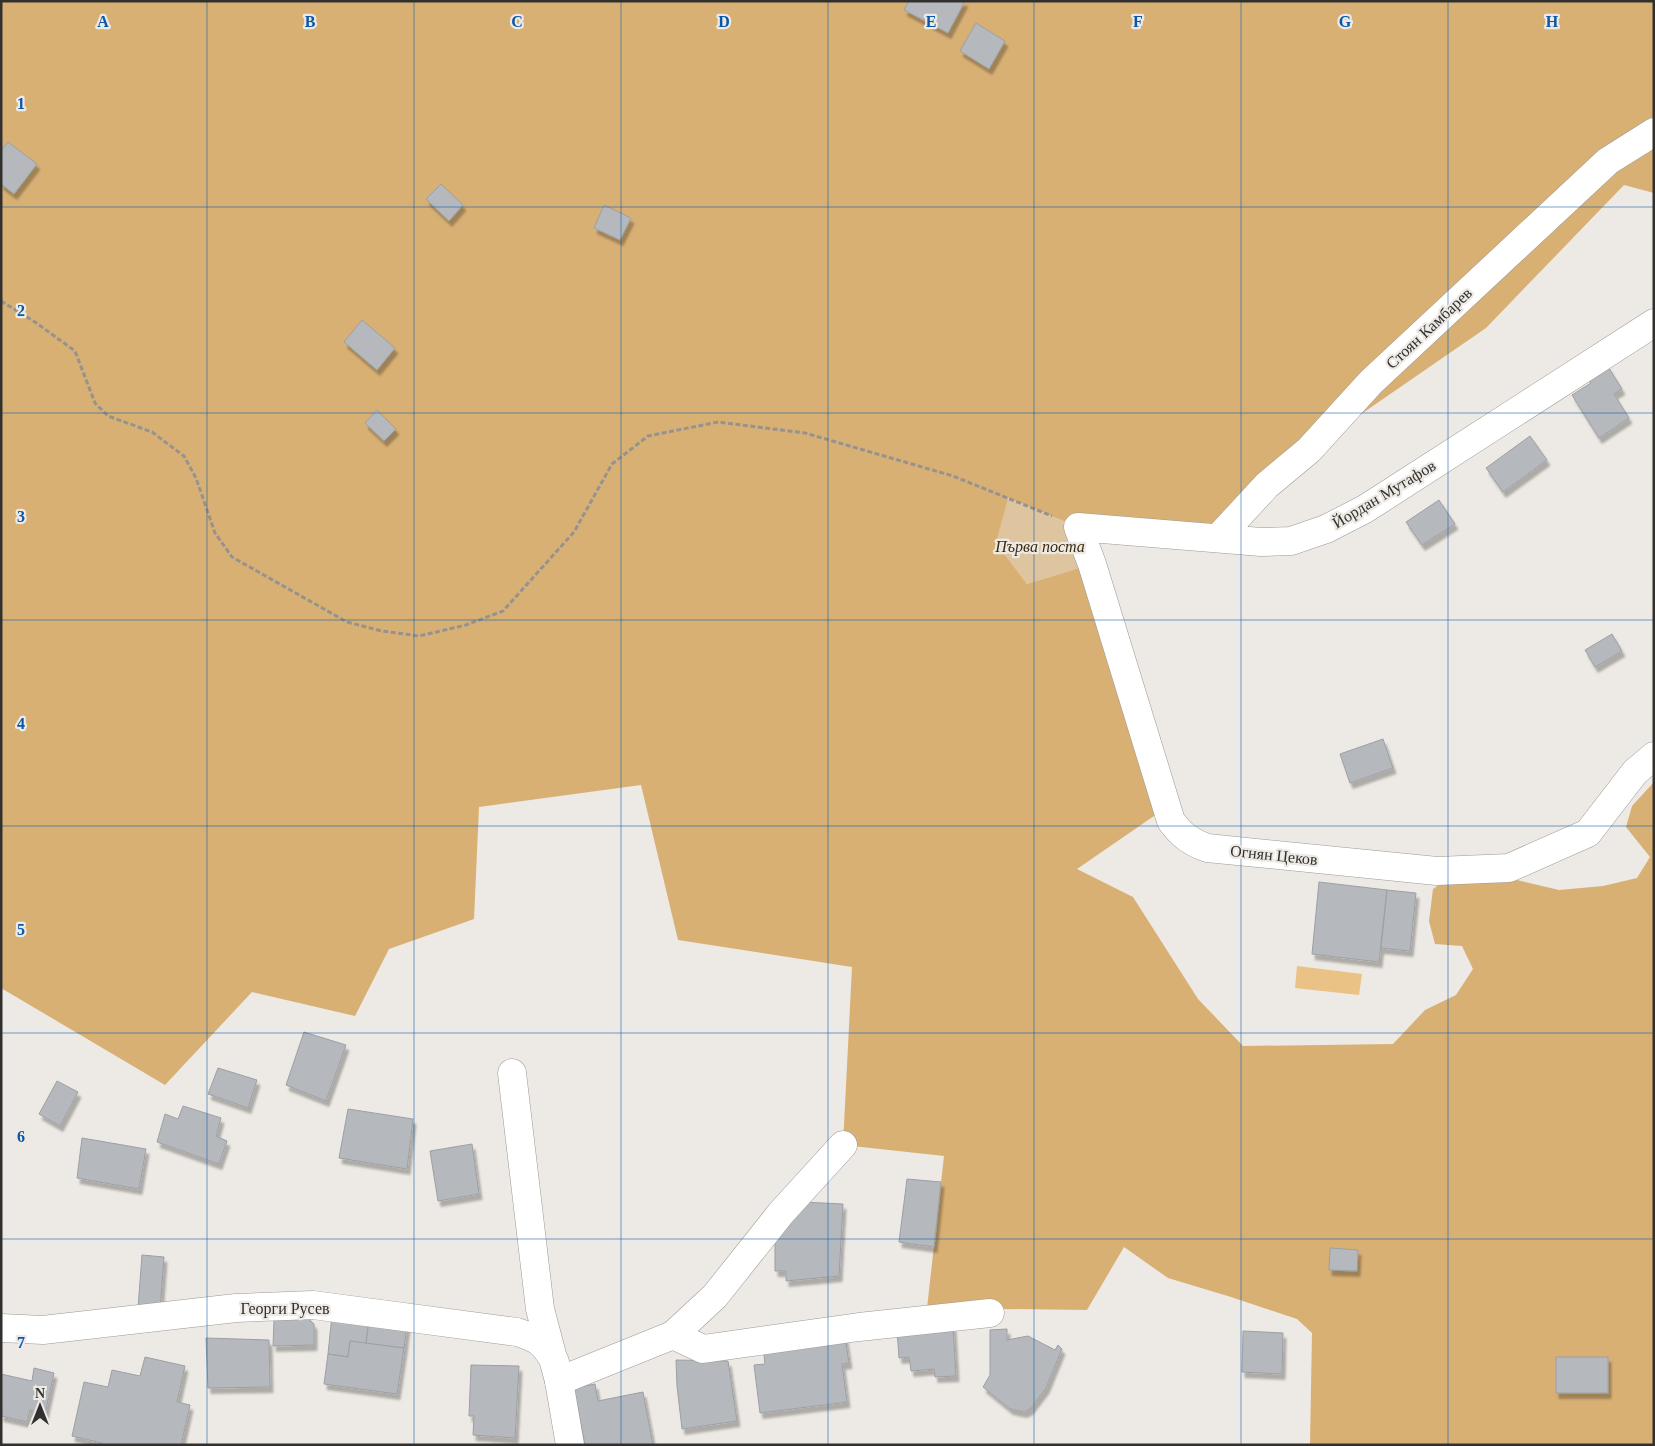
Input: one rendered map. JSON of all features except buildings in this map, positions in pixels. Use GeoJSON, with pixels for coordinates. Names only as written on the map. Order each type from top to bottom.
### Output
{"type":"FeatureCollection","features":[{"type":"Feature","properties":{"kind":"street","name":"Стоян Камбарев"},"geometry":{"type":"LineString","coordinates":[[1218,538],[1267,485],[1309,450],[1371,382],[1608,160],[1654,132]]}},
{"type":"Feature","properties":{"kind":"street","name":"Йордан Мутафов"},"geometry":{"type":"LineString","coordinates":[[1078,527],[1261,542],[1291,541],[1326,529],[1365,509],[1654,323]]}},
{"type":"Feature","properties":{"kind":"street","name":"Огнян Цеков"},"geometry":{"type":"LineString","coordinates":[[1078,527],[1092,564],[1172,822],[1180,834],[1193,843],[1207,848],[1438,871],[1509,868],[1588,832],[1635,772],[1654,756]]}},
{"type":"Feature","properties":{"kind":"street"},"geometry":{"type":"LineString","coordinates":[[512,1073],[540,1309],[557,1372],[570,1445]]}},
{"type":"Feature","properties":{"kind":"street"},"geometry":{"type":"LineString","coordinates":[[557,1372],[673,1335],[715,1296],[781,1213],[843,1145]]}},
{"type":"Feature","properties":{"kind":"street","name":"Георги Русев"},"geometry":{"type":"LineString","coordinates":[[1,1328],[44,1330],[236,1308],[313,1304],[517,1332],[533,1337],[545,1346],[557,1372]]}},
{"type":"Feature","properties":{"kind":"street"},"geometry":{"type":"LineString","coordinates":[[673,1335],[703,1349],[859,1327],[990,1314]]}},
{"type":"Feature","properties":{"kind":"path"},"geometry":{"type":"LineString","coordinates":[[1,301],[35,322],[75,351],[95,403],[108,416],[152,432],[184,456],[196,478],[214,533],[232,557],[346,622],[382,631],[419,636],[466,625],[503,611],[574,532],[612,464],[648,436],[718,422],[805,433],[953,476],[1078,527]]}},
{"type":"Feature","properties":{"kind":"green space","name":"Първа поста"},"geometry":{"type":"Polygon","coordinates":[[[1007,498],[1078,527],[1092,564],[1027,584],[996,543],[1007,498]]]}},
{"type":"Feature","properties":{"kind":"shaded area"},"geometry":{"type":"Polygon","coordinates":[[[1,1],[1654,1],[1654,193],[1624,185],[1486,328],[1309,450],[1218,538],[1078,527],[1008,498],[996,543],[1027,584],[1092,564],[1167,807],[1077,869],[1133,897],[1198,999],[1243,1046],[1393,1044],[1425,1010],[1456,995],[1473,969],[1462,946],[1435,944],[1429,921],[1433,889],[1446,880],[1517,880],[1559,890],[1603,886],[1637,878],[1650,857],[1626,827],[1632,806],[1654,782],[1654,1445],[1310,1445],[1312,1333],[1297,1319],[1168,1278],[1124,1247],[1087,1310],[927,1308],[944,1156],[843,1145],[852,967],[678,940],[641,785],[479,807],[474,919],[389,949],[355,1016],[252,992],[165,1085],[1,988],[1,1]]]}},
{"type":"Feature","properties":{"kind":"shaded area"},"geometry":{"type":"Polygon","coordinates":[[[1297,966],[1362,974],[1359,995],[1295,988],[1297,966]]]}}]}
